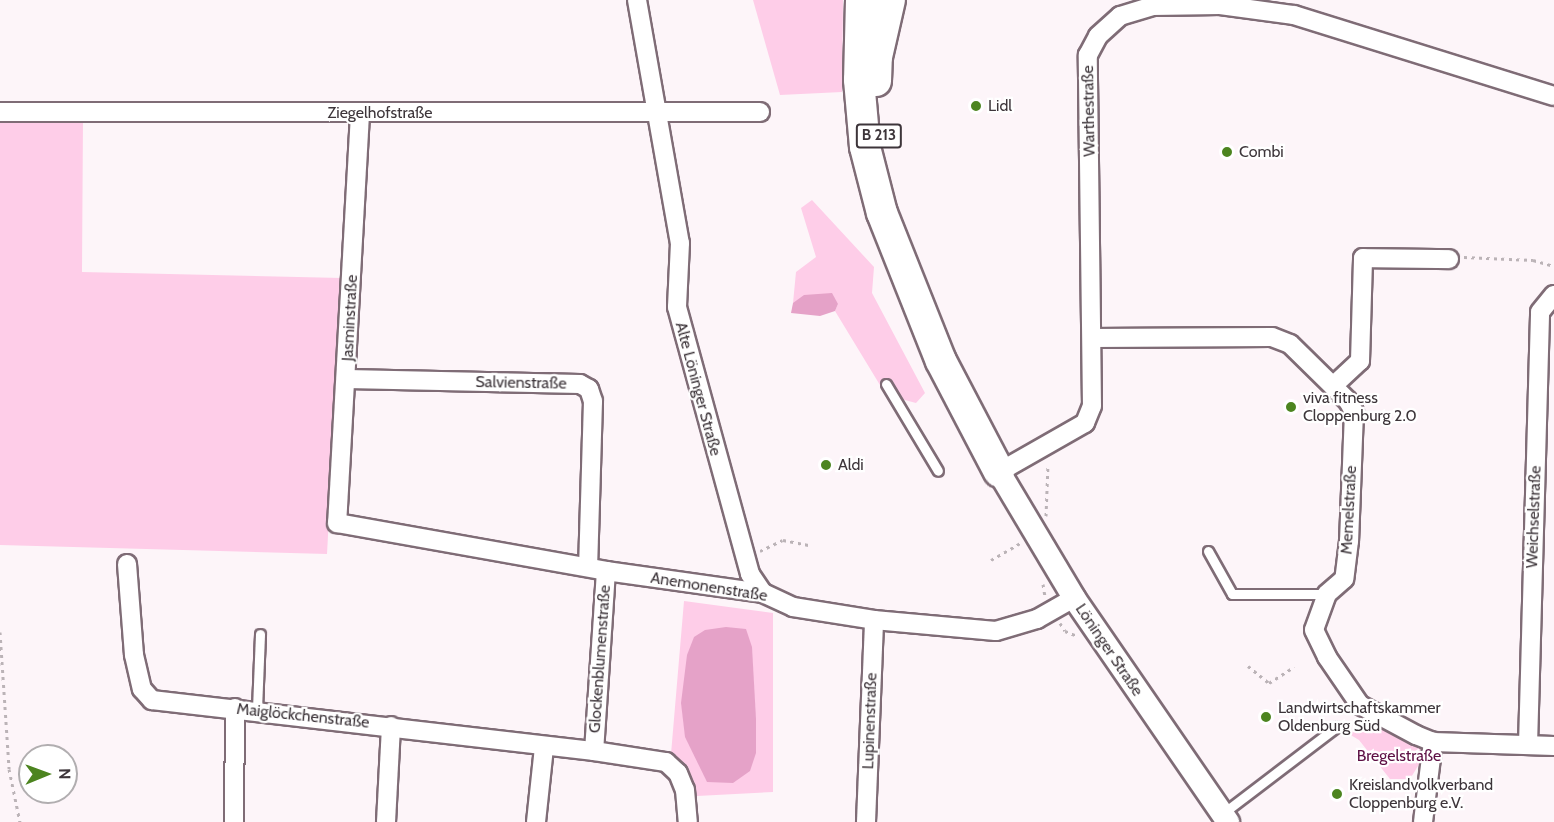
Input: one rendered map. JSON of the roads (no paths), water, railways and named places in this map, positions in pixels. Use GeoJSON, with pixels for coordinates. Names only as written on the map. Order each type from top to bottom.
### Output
{"type":"FeatureCollection","features":[{"type":"Feature","properties":{"kind":"highway","name":"B 213"},"geometry":{"type":"LineString","coordinates":[[890,0],[877,57],[876,109],[904,271]]}},
{"type":"Feature","properties":{"kind":"highway","name":"B 213"},"geometry":{"type":"LineString","coordinates":[[860,2],[859,81],[866,147],[882,213],[904,271]]}},
{"type":"Feature","properties":{"kind":"highway"},"geometry":{"type":"LineString","coordinates":[[904,271],[941,361],[999,472]]}},
{"type":"Feature","properties":{"kind":"street","name":"Alte Löninger Straße"},"geometry":{"type":"LineString","coordinates":[[637,0],[680,243],[677,307],[746,559],[763,593]]}},
{"type":"Feature","properties":{"kind":"street","name":"Warthestraße"},"geometry":{"type":"LineString","coordinates":[[999,472],[1085,423],[1092,406],[1088,55],[1098,36],[1120,16],[1152,6],[1220,5],[1294,15],[1554,96]]}},
{"type":"Feature","properties":{"kind":"street","name":"Ziegelhofstraße"},"geometry":{"type":"LineString","coordinates":[[0,112],[360,114],[760,112]]}},
{"type":"Feature","properties":{"kind":"street","name":"Jasminstraße"},"geometry":{"type":"LineString","coordinates":[[337,523],[347,379],[360,114]]}},
{"type":"Feature","properties":{"kind":"street"},"geometry":{"type":"LineString","coordinates":[[1333,386],[1360,361],[1363,258],[1449,259]]}},
{"type":"Feature","properties":{"kind":"street","name":"Weichselstraße"},"geometry":{"type":"LineString","coordinates":[[1528,745],[1545,449],[1540,312],[1554,295]]}},
{"type":"Feature","properties":{"kind":"street","name":"Memelstraße"},"geometry":{"type":"LineString","coordinates":[[1092,338],[1272,337],[1290,344],[1333,386],[1354,412],[1349,541],[1344,579],[1327,594],[1314,630],[1327,657],[1360,705],[1433,742],[1554,746]]}},
{"type":"Feature","properties":{"kind":"street","name":"Salvienstraße"},"geometry":{"type":"LineString","coordinates":[[347,379],[580,384],[588,389],[593,401],[588,566]]}},
{"type":"Feature","properties":{"kind":"street","name":"Löninger Straße"},"geometry":{"type":"LineString","coordinates":[[999,472],[1074,598],[1225,818]]}},
{"type":"Feature","properties":{"kind":"street","name":"Anemonenstraße"},"geometry":{"type":"LineString","coordinates":[[337,523],[606,571],[763,593],[793,607],[874,620],[996,631],[1037,619],[1074,598]]}},
{"type":"Feature","properties":{"kind":"street","name":"Maiglöckchenstraße"},"geometry":{"type":"LineString","coordinates":[[127,564],[134,655],[142,689],[152,700],[168,705],[258,709],[544,747],[594,751]]}},
{"type":"Feature","properties":{"kind":"street","name":"Glockenblumenstraße"},"geometry":{"type":"LineString","coordinates":[[606,571],[594,751],[666,762],[678,773],[686,790],[688,822]]}},
{"type":"Feature","properties":{"kind":"street","name":"Lupinenstraße"},"geometry":{"type":"LineString","coordinates":[[866,822],[874,620]]}},
{"type":"Feature","properties":{"kind":"street"},"geometry":{"type":"LineString","coordinates":[[234,822],[235,708]]}},
{"type":"Feature","properties":{"kind":"street"},"geometry":{"type":"LineString","coordinates":[[386,822],[391,726]]}},
{"type":"Feature","properties":{"kind":"street"},"geometry":{"type":"LineString","coordinates":[[1423,822],[1433,742]]}},
{"type":"Feature","properties":{"kind":"street"},"geometry":{"type":"LineString","coordinates":[[536,822],[544,747]]}},
{"type":"Feature","properties":{"kind":"lane"},"geometry":{"type":"LineString","coordinates":[[886,384],[938,471]]}},
{"type":"Feature","properties":{"kind":"lane"},"geometry":{"type":"LineString","coordinates":[[1208,551],[1233,594],[1327,594]]}},
{"type":"Feature","properties":{"kind":"lane"},"geometry":{"type":"LineString","coordinates":[[258,709],[260,634]]}},
{"type":"Feature","properties":{"kind":"lane"},"geometry":{"type":"LineString","coordinates":[[1225,818],[1336,727]]}},
{"type":"Feature","properties":{"kind":"place","name":"Lidl"},"geometry":{"type":"Point","coordinates":[976,106]}},
{"type":"Feature","properties":{"kind":"place","name":"Combi"},"geometry":{"type":"Point","coordinates":[1227,152]}},
{"type":"Feature","properties":{"kind":"place","name":"viva fitness Cloppenburg 2.0"},"geometry":{"type":"Point","coordinates":[1291,407]}},
{"type":"Feature","properties":{"kind":"place","name":"Aldi"},"geometry":{"type":"Point","coordinates":[826,465]}},
{"type":"Feature","properties":{"kind":"place","name":"Landwirtschaftskammer Oldenburg Süd"},"geometry":{"type":"Point","coordinates":[1266,717]}},
{"type":"Feature","properties":{"kind":"place","name":"Kreislandvolkverband Cloppenburg e.V."},"geometry":{"type":"Point","coordinates":[1337,794]}},
{"type":"Feature","properties":{"kind":"park label","name":"Bregelstraße"},"geometry":{"type":"Point","coordinates":[1399,756]}}]}
